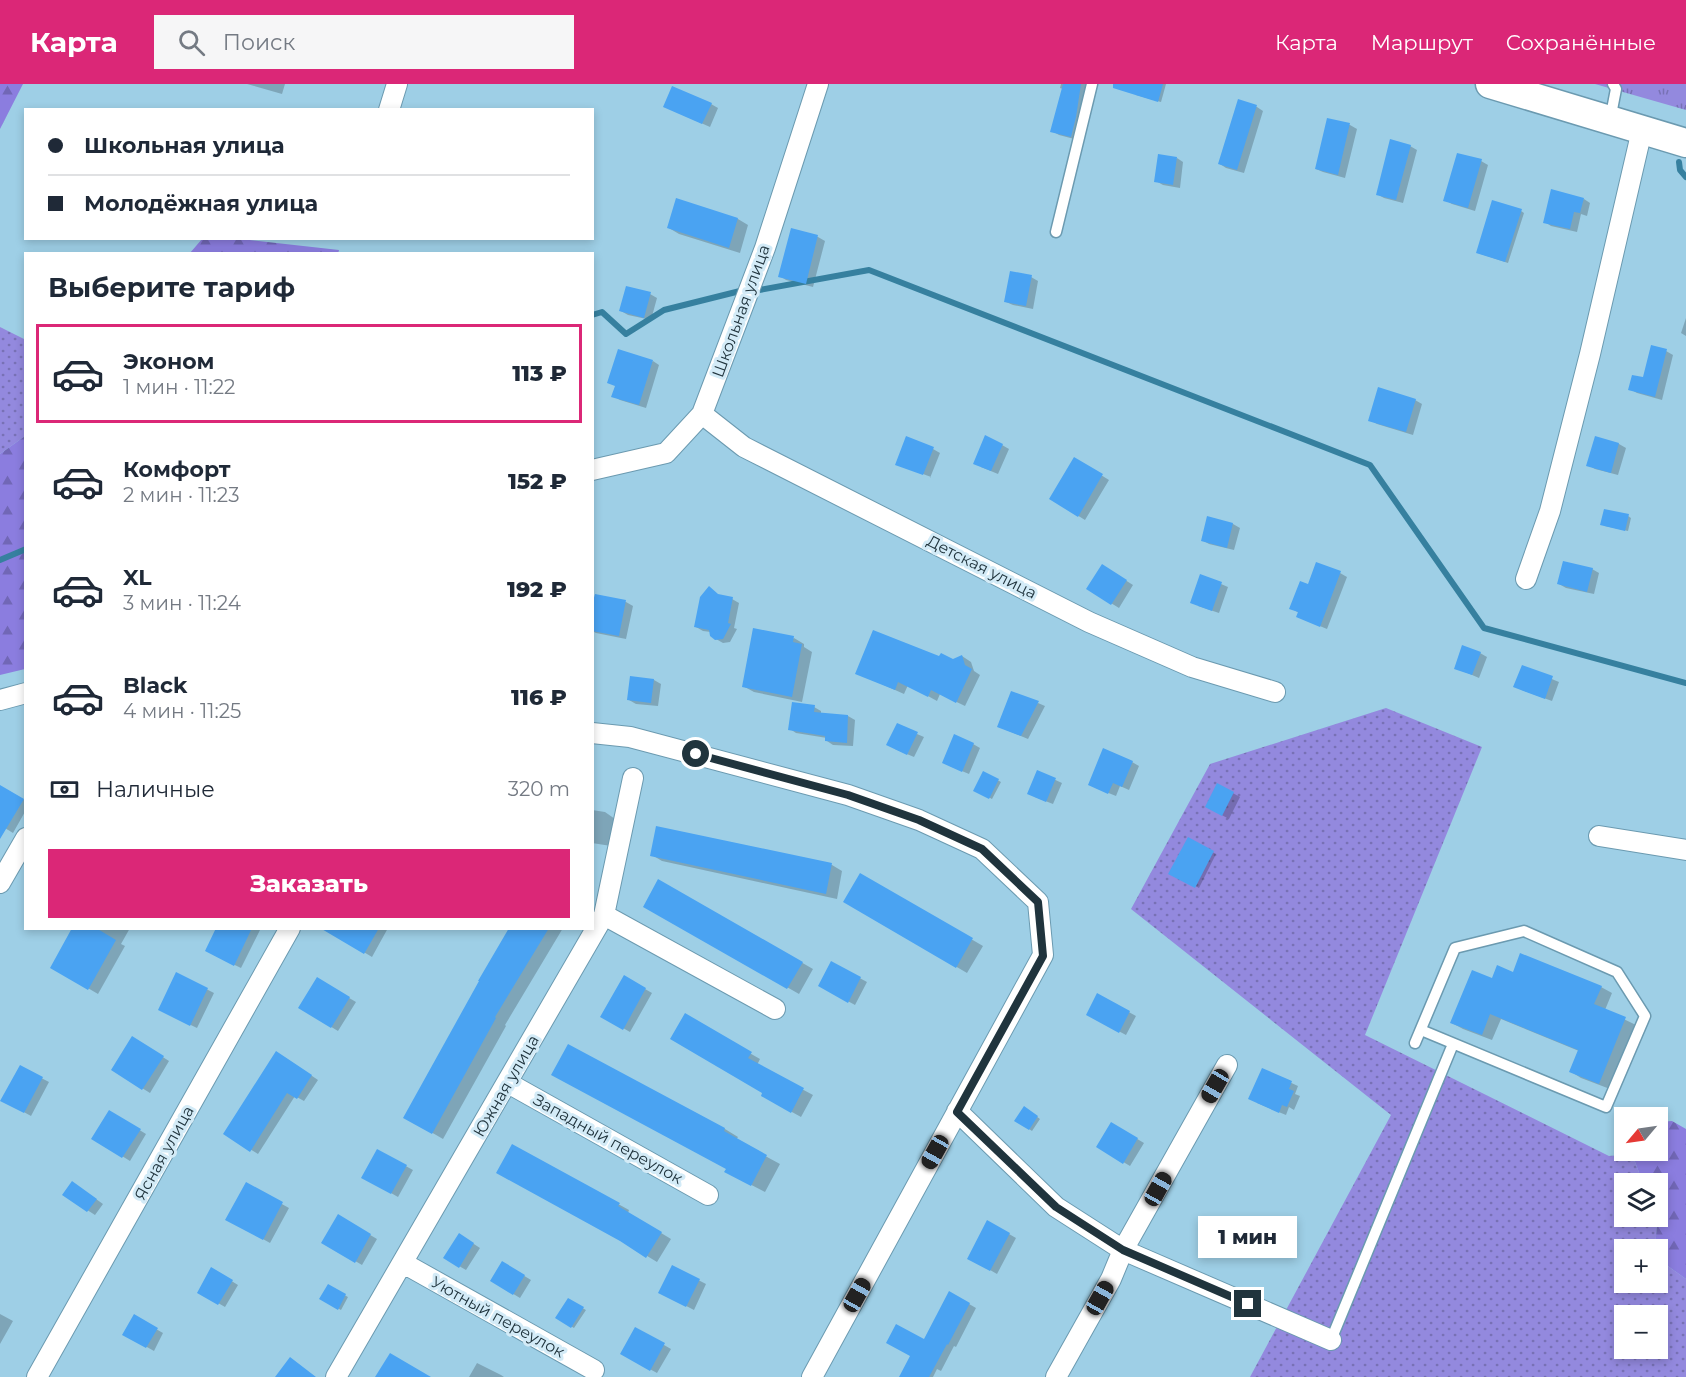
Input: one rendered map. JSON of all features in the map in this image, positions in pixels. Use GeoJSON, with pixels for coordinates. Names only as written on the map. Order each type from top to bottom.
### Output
{"type":"FeatureCollection","features":[{"type":"Feature","properties":{"kind":"main road"},"geometry":{"type":"LineString","coordinates":[[1490,84],[1686,143]]}},
{"type":"Feature","properties":{"kind":"street"},"geometry":{"type":"LineString","coordinates":[[390,108],[398,84]]}},
{"type":"Feature","properties":{"kind":"street","name":"Школьная улица"},"geometry":{"type":"LineString","coordinates":[[594,470],[666,453],[702,414],[765,248],[818,84]]}},
{"type":"Feature","properties":{"kind":"street"},"geometry":{"type":"LineString","coordinates":[[1526,579],[1550,511],[1590,354],[1642,130]]}},
{"type":"Feature","properties":{"kind":"street","name":"Детская улица"},"geometry":{"type":"LineString","coordinates":[[702,414],[744,447],[1089,622],[1192,667],[1275,692]]}},
{"type":"Feature","properties":{"kind":"street"},"geometry":{"type":"LineString","coordinates":[[0,700],[24,694]]}},
{"type":"Feature","properties":{"kind":"street"},"geometry":{"type":"LineString","coordinates":[[594,733],[630,737],[825,788],[919,820],[982,849],[1038,902],[1043,956],[812,1377]]}},
{"type":"Feature","properties":{"kind":"street","name":"Южная улица"},"geometry":{"type":"LineString","coordinates":[[336,1377],[604,915],[633,778]]}},
{"type":"Feature","properties":{"kind":"street"},"geometry":{"type":"LineString","coordinates":[[1599,836],[1686,850]]}},
{"type":"Feature","properties":{"kind":"street"},"geometry":{"type":"LineString","coordinates":[[0,883],[24,841]]}},
{"type":"Feature","properties":{"kind":"street"},"geometry":{"type":"LineString","coordinates":[[604,915],[775,1009]]}},
{"type":"Feature","properties":{"kind":"street","name":"Ясная улица"},"geometry":{"type":"LineString","coordinates":[[37,1377],[289,930]]}},
{"type":"Feature","properties":{"kind":"street"},"geometry":{"type":"LineString","coordinates":[[1056,1377],[1111,1279],[1123,1250],[1227,1065]]}},
{"type":"Feature","properties":{"kind":"street","name":"Западный переулок"},"geometry":{"type":"LineString","coordinates":[[508,1083],[708,1195]]}},
{"type":"Feature","properties":{"kind":"street"},"geometry":{"type":"LineString","coordinates":[[957,1112],[1056,1207],[1123,1250],[1331,1340]]}},
{"type":"Feature","properties":{"kind":"street","name":"Уютный переулок"},"geometry":{"type":"LineString","coordinates":[[403,1263],[594,1370]]}},
{"type":"Feature","properties":{"kind":"lane"},"geometry":{"type":"LineString","coordinates":[[1056,232],[1092,84]]}},
{"type":"Feature","properties":{"kind":"lane"},"geometry":{"type":"LineString","coordinates":[[1610,120],[1616,89],[1612,84]]}},
{"type":"Feature","properties":{"kind":"lane"},"geometry":{"type":"LineString","coordinates":[[1415,1043],[1455,948],[1524,931],[1617,972],[1645,1016],[1606,1107],[1421,1030]]}},
{"type":"Feature","properties":{"kind":"lane"},"geometry":{"type":"LineString","coordinates":[[1331,1340],[1453,1044]]}},
{"type":"Feature","properties":{"kind":"green space"},"geometry":{"type":"Polygon","coordinates":[[[0,84],[23,84],[0,129],[0,84]]]}},
{"type":"Feature","properties":{"kind":"green space"},"geometry":{"type":"Polygon","coordinates":[[[1595,84],[1686,84],[1686,110],[1595,84]]]}},
{"type":"Feature","properties":{"kind":"green space"},"geometry":{"type":"Polygon","coordinates":[[[201,240],[250,240],[339,250],[338,252],[191,252],[201,240]]]}},
{"type":"Feature","properties":{"kind":"green space"},"geometry":{"type":"Polygon","coordinates":[[[0,327],[24,339],[24,437],[0,454],[0,327]]]}},
{"type":"Feature","properties":{"kind":"green space"},"geometry":{"type":"Polygon","coordinates":[[[24,437],[24,669],[0,675],[0,454],[24,437]]]}},
{"type":"Feature","properties":{"kind":"green space"},"geometry":{"type":"Polygon","coordinates":[[[1386,708],[1482,747],[1365,1035],[1609,1156],[1614,1156],[1614,1161],[1635,1161],[1639,1173],[1614,1173],[1614,1227],[1657,1227],[1656,1239],[1614,1239],[1614,1293],[1668,1293],[1668,1266],[1686,1279],[1686,1377],[1250,1377],[1391,1115],[1131,909],[1210,764],[1386,708]]]}},
{"type":"Feature","properties":{"kind":"green space"},"geometry":{"type":"Polygon","coordinates":[[[1668,1121],[1672,1121],[1686,1129],[1686,1279],[1668,1266],[1668,1239],[1656,1239],[1657,1227],[1668,1227],[1668,1173],[1639,1173],[1635,1161],[1668,1161],[1668,1121]]]}},
{"type":"Feature","properties":{"kind":"building"},"geometry":{"type":"Polygon","coordinates":[[[1063,84],[1081,84],[1071,137],[1050,132],[1063,84]]]}},
{"type":"Feature","properties":{"kind":"building"},"geometry":{"type":"Polygon","coordinates":[[[1113,84],[1163,84],[1158,102],[1113,88],[1113,84]]]}},
{"type":"Feature","properties":{"kind":"building"},"geometry":{"type":"Polygon","coordinates":[[[672,86],[712,103],[702,124],[663,107],[672,86]]]}},
{"type":"Feature","properties":{"kind":"building"},"geometry":{"type":"Polygon","coordinates":[[[1238,99],[1257,105],[1237,170],[1218,164],[1238,99]]]}},
{"type":"Feature","properties":{"kind":"building"},"geometry":{"type":"Polygon","coordinates":[[[1327,118],[1350,123],[1338,175],[1315,169],[1327,118]]]}},
{"type":"Feature","properties":{"kind":"building"},"geometry":{"type":"Polygon","coordinates":[[[1390,139],[1411,145],[1396,200],[1376,195],[1390,139]]]}},
{"type":"Feature","properties":{"kind":"building"},"geometry":{"type":"Polygon","coordinates":[[[1457,153],[1482,159],[1468,208],[1443,201],[1457,153]]]}},
{"type":"Feature","properties":{"kind":"building"},"geometry":{"type":"Polygon","coordinates":[[[1158,154],[1177,157],[1173,185],[1154,182],[1158,154]]]}},
{"type":"Feature","properties":{"kind":"building"},"geometry":{"type":"Polygon","coordinates":[[[1551,189],[1584,198],[1580,213],[1574,212],[1570,229],[1543,223],[1551,189]]]}},
{"type":"Feature","properties":{"kind":"building"},"geometry":{"type":"Polygon","coordinates":[[[676,198],[738,218],[729,248],[667,228],[676,198]]]}},
{"type":"Feature","properties":{"kind":"building"},"geometry":{"type":"Polygon","coordinates":[[[1492,200],[1522,209],[1505,262],[1476,253],[1492,200]]]}},
{"type":"Feature","properties":{"kind":"building"},"geometry":{"type":"Polygon","coordinates":[[[791,228],[818,235],[806,284],[778,277],[791,228]]]}},
{"type":"Feature","properties":{"kind":"building"},"geometry":{"type":"Polygon","coordinates":[[[1010,271],[1032,275],[1026,306],[1004,302],[1010,271]]]}},
{"type":"Feature","properties":{"kind":"building"},"geometry":{"type":"Polygon","coordinates":[[[626,286],[651,292],[644,318],[619,311],[626,286]]]}},
{"type":"Feature","properties":{"kind":"building"},"geometry":{"type":"Polygon","coordinates":[[[1651,345],[1667,349],[1655,397],[1628,390],[1632,375],[1643,377],[1651,345]]]}},
{"type":"Feature","properties":{"kind":"building"},"geometry":{"type":"Polygon","coordinates":[[[618,349],[653,360],[639,405],[611,397],[615,386],[607,383],[618,349]]]}},
{"type":"Feature","properties":{"kind":"building"},"geometry":{"type":"Polygon","coordinates":[[[1378,387],[1416,399],[1406,432],[1368,421],[1378,387]]]}},
{"type":"Feature","properties":{"kind":"building"},"geometry":{"type":"Polygon","coordinates":[[[985,435],[1003,444],[991,471],[973,464],[985,435]]]}},
{"type":"Feature","properties":{"kind":"building"},"geometry":{"type":"Polygon","coordinates":[[[906,436],[934,447],[923,475],[895,465],[906,436]]]}},
{"type":"Feature","properties":{"kind":"building"},"geometry":{"type":"Polygon","coordinates":[[[1595,436],[1619,443],[1611,473],[1586,466],[1595,436]]]}},
{"type":"Feature","properties":{"kind":"building"},"geometry":{"type":"Polygon","coordinates":[[[1074,457],[1103,474],[1078,517],[1049,499],[1074,457]]]}},
{"type":"Feature","properties":{"kind":"building"},"geometry":{"type":"Polygon","coordinates":[[[1604,509],[1629,514],[1625,531],[1600,525],[1604,509]]]}},
{"type":"Feature","properties":{"kind":"building"},"geometry":{"type":"Polygon","coordinates":[[[1207,516],[1233,523],[1227,548],[1201,541],[1207,516]]]}},
{"type":"Feature","properties":{"kind":"building"},"geometry":{"type":"Polygon","coordinates":[[[1563,561],[1593,568],[1587,592],[1557,584],[1563,561]]]}},
{"type":"Feature","properties":{"kind":"building"},"geometry":{"type":"Polygon","coordinates":[[[1316,562],[1341,571],[1320,627],[1296,617],[1298,612],[1289,609],[1300,581],[1308,584],[1316,562]]]}},
{"type":"Feature","properties":{"kind":"building"},"geometry":{"type":"Polygon","coordinates":[[[1102,564],[1127,580],[1111,605],[1086,589],[1102,564]]]}},
{"type":"Feature","properties":{"kind":"building"},"geometry":{"type":"Polygon","coordinates":[[[1200,574],[1222,582],[1212,611],[1190,603],[1200,574]]]}},
{"type":"Feature","properties":{"kind":"building"},"geometry":{"type":"Polygon","coordinates":[[[709,586],[718,594],[733,597],[728,623],[731,624],[723,639],[715,640],[710,636],[709,630],[694,627],[700,597],[709,586]]]}},
{"type":"Feature","properties":{"kind":"building"},"geometry":{"type":"Polygon","coordinates":[[[595,594],[626,600],[619,636],[594,631],[595,594]]]}},
{"type":"Feature","properties":{"kind":"building"},"geometry":{"type":"Polygon","coordinates":[[[753,628],[794,636],[793,642],[802,644],[792,697],[742,687],[753,628]]]}},
{"type":"Feature","properties":{"kind":"building"},"geometry":{"type":"Polygon","coordinates":[[[873,630],[939,656],[941,653],[953,659],[962,655],[965,665],[972,669],[956,703],[931,690],[928,697],[898,682],[895,690],[855,674],[873,630]]]}},
{"type":"Feature","properties":{"kind":"building"},"geometry":{"type":"Polygon","coordinates":[[[1462,645],[1481,652],[1472,675],[1454,669],[1462,645]]]}},
{"type":"Feature","properties":{"kind":"building"},"geometry":{"type":"Polygon","coordinates":[[[1522,665],[1553,676],[1545,699],[1513,687],[1522,665]]]}},
{"type":"Feature","properties":{"kind":"building"},"geometry":{"type":"Polygon","coordinates":[[[630,676],[654,679],[651,703],[627,700],[630,676]]]}},
{"type":"Feature","properties":{"kind":"building"},"geometry":{"type":"Polygon","coordinates":[[[1011,691],[1039,701],[1021,736],[997,727],[1011,691]]]}},
{"type":"Feature","properties":{"kind":"building"},"geometry":{"type":"Polygon","coordinates":[[[792,702],[815,705],[814,712],[848,715],[847,743],[825,741],[825,736],[788,730],[792,702]]]}},
{"type":"Feature","properties":{"kind":"building"},"geometry":{"type":"Polygon","coordinates":[[[897,723],[918,732],[907,755],[886,745],[897,723]]]}},
{"type":"Feature","properties":{"kind":"building"},"geometry":{"type":"Polygon","coordinates":[[[954,734],[974,743],[962,772],[942,763],[954,734]]]}},
{"type":"Feature","properties":{"kind":"building"},"geometry":{"type":"Polygon","coordinates":[[[1103,748],[1133,761],[1122,787],[1113,783],[1108,794],[1088,785],[1103,748]]]}},
{"type":"Feature","properties":{"kind":"building"},"geometry":{"type":"Polygon","coordinates":[[[1037,770],[1056,778],[1046,802],[1027,794],[1037,770]]]}},
{"type":"Feature","properties":{"kind":"building"},"geometry":{"type":"Polygon","coordinates":[[[983,771],[999,779],[989,799],[973,791],[983,771]]]}},
{"type":"Feature","properties":{"kind":"building"},"geometry":{"type":"Polygon","coordinates":[[[1217,783],[1234,792],[1222,816],[1205,807],[1217,783]]]}},
{"type":"Feature","properties":{"kind":"building"},"geometry":{"type":"Polygon","coordinates":[[[0,785],[24,799],[0,839],[0,785]]]}},
{"type":"Feature","properties":{"kind":"building"},"geometry":{"type":"Polygon","coordinates":[[[656,826],[832,863],[826,894],[650,856],[656,826]]]}},
{"type":"Feature","properties":{"kind":"building"},"geometry":{"type":"Polygon","coordinates":[[[1188,837],[1214,851],[1195,888],[1168,874],[1188,837]]]}},
{"type":"Feature","properties":{"kind":"building"},"geometry":{"type":"Polygon","coordinates":[[[860,873],[973,938],[956,968],[843,902],[860,873]]]}},
{"type":"Feature","properties":{"kind":"building"},"geometry":{"type":"Polygon","coordinates":[[[658,879],[803,962],[787,989],[643,907],[658,879]]]}},
{"type":"Feature","properties":{"kind":"building"},"geometry":{"type":"Polygon","coordinates":[[[71,930],[99,930],[116,940],[88,990],[50,968],[71,930]]]}},
{"type":"Feature","properties":{"kind":"building"},"geometry":{"type":"Polygon","coordinates":[[[215,930],[251,930],[234,966],[205,951],[215,930]]]}},
{"type":"Feature","properties":{"kind":"building"},"geometry":{"type":"Polygon","coordinates":[[[323,930],[378,930],[364,954],[323,930]]]}},
{"type":"Feature","properties":{"kind":"building"},"geometry":{"type":"Polygon","coordinates":[[[508,930],[548,930],[495,1017],[432,1134],[403,1118],[508,930]]]}},
{"type":"Feature","properties":{"kind":"building"},"geometry":{"type":"Polygon","coordinates":[[[1520,953],[1602,986],[1594,1004],[1626,1017],[1599,1084],[1569,1072],[1578,1050],[1490,1014],[1482,1035],[1450,1023],[1472,970],[1492,978],[1497,965],[1513,972],[1520,953]]]}},
{"type":"Feature","properties":{"kind":"building"},"geometry":{"type":"Polygon","coordinates":[[[831,961],[861,977],[848,1003],[818,986],[831,961]]]}},
{"type":"Feature","properties":{"kind":"building"},"geometry":{"type":"Polygon","coordinates":[[[176,972],[208,988],[190,1026],[158,1010],[176,972]]]}},
{"type":"Feature","properties":{"kind":"building"},"geometry":{"type":"Polygon","coordinates":[[[624,975],[646,988],[623,1030],[600,1017],[624,975]]]}},
{"type":"Feature","properties":{"kind":"building"},"geometry":{"type":"Polygon","coordinates":[[[317,977],[350,997],[331,1028],[298,1008],[317,977]]]}},
{"type":"Feature","properties":{"kind":"building"},"geometry":{"type":"Polygon","coordinates":[[[1097,993],[1130,1011],[1119,1033],[1086,1015],[1097,993]]]}},
{"type":"Feature","properties":{"kind":"building"},"geometry":{"type":"Polygon","coordinates":[[[685,1013],[752,1052],[748,1058],[804,1088],[791,1113],[761,1096],[762,1093],[670,1039],[685,1013]]]}},
{"type":"Feature","properties":{"kind":"building"},"geometry":{"type":"Polygon","coordinates":[[[132,1036],[164,1056],[142,1090],[111,1070],[132,1036]]]}},
{"type":"Feature","properties":{"kind":"building"},"geometry":{"type":"Polygon","coordinates":[[[568,1044],[725,1128],[724,1131],[767,1155],[751,1186],[724,1172],[726,1169],[551,1075],[568,1044]]]}},
{"type":"Feature","properties":{"kind":"building"},"geometry":{"type":"Polygon","coordinates":[[[276,1051],[312,1075],[297,1099],[287,1093],[250,1152],[223,1134],[276,1051]]]}},
{"type":"Feature","properties":{"kind":"building"},"geometry":{"type":"Polygon","coordinates":[[[20,1065],[43,1077],[24,1113],[0,1101],[20,1065]]]}},
{"type":"Feature","properties":{"kind":"building"},"geometry":{"type":"Polygon","coordinates":[[[1262,1068],[1292,1081],[1289,1089],[1294,1091],[1287,1107],[1282,1105],[1279,1113],[1248,1099],[1262,1068]]]}},
{"type":"Feature","properties":{"kind":"building"},"geometry":{"type":"Polygon","coordinates":[[[1024,1106],[1038,1116],[1029,1130],[1014,1121],[1024,1106]]]}},
{"type":"Feature","properties":{"kind":"building"},"geometry":{"type":"Polygon","coordinates":[[[109,1110],[141,1129],[122,1158],[91,1139],[109,1110]]]}},
{"type":"Feature","properties":{"kind":"building"},"geometry":{"type":"Polygon","coordinates":[[[1111,1122],[1138,1138],[1123,1164],[1096,1147],[1111,1122]]]}},
{"type":"Feature","properties":{"kind":"building"},"geometry":{"type":"Polygon","coordinates":[[[512,1144],[620,1203],[618,1206],[662,1232],[646,1258],[620,1241],[496,1173],[512,1144]]]}},
{"type":"Feature","properties":{"kind":"building"},"geometry":{"type":"Polygon","coordinates":[[[377,1149],[407,1165],[391,1194],[361,1178],[377,1149]]]}},
{"type":"Feature","properties":{"kind":"building"},"geometry":{"type":"Polygon","coordinates":[[[72,1181],[97,1199],[87,1212],[62,1195],[72,1181]]]}},
{"type":"Feature","properties":{"kind":"building"},"geometry":{"type":"Polygon","coordinates":[[[246,1182],[283,1202],[263,1240],[225,1220],[246,1182]]]}},
{"type":"Feature","properties":{"kind":"building"},"geometry":{"type":"Polygon","coordinates":[[[338,1214],[371,1234],[355,1263],[321,1243],[338,1214]]]}},
{"type":"Feature","properties":{"kind":"building"},"geometry":{"type":"Polygon","coordinates":[[[987,1220],[1010,1233],[990,1271],[967,1259],[987,1220]]]}},
{"type":"Feature","properties":{"kind":"building"},"geometry":{"type":"Polygon","coordinates":[[[459,1233],[474,1243],[459,1268],[443,1258],[459,1233]]]}},
{"type":"Feature","properties":{"kind":"building"},"geometry":{"type":"Polygon","coordinates":[[[502,1261],[525,1275],[513,1295],[490,1281],[502,1261]]]}},
{"type":"Feature","properties":{"kind":"building"},"geometry":{"type":"Polygon","coordinates":[[[672,1265],[700,1279],[686,1307],[658,1293],[672,1265]]]}},
{"type":"Feature","properties":{"kind":"building"},"geometry":{"type":"Polygon","coordinates":[[[211,1267],[233,1280],[218,1305],[197,1293],[211,1267]]]}},
{"type":"Feature","properties":{"kind":"building"},"geometry":{"type":"Polygon","coordinates":[[[328,1284],[346,1294],[338,1310],[319,1299],[328,1284]]]}},
{"type":"Feature","properties":{"kind":"building"},"geometry":{"type":"Polygon","coordinates":[[[949,1291],[970,1303],[948,1345],[929,1377],[899,1377],[910,1356],[886,1343],[896,1324],[924,1339],[949,1291]]]}},
{"type":"Feature","properties":{"kind":"building"},"geometry":{"type":"Polygon","coordinates":[[[568,1298],[584,1307],[571,1328],[555,1318],[568,1298]]]}},
{"type":"Feature","properties":{"kind":"building"},"geometry":{"type":"Polygon","coordinates":[[[134,1314],[158,1328],[146,1348],[122,1335],[134,1314]]]}},
{"type":"Feature","properties":{"kind":"building"},"geometry":{"type":"Polygon","coordinates":[[[635,1327],[665,1343],[650,1371],[620,1354],[635,1327]]]}},
{"type":"Feature","properties":{"kind":"building"},"geometry":{"type":"Polygon","coordinates":[[[390,1353],[431,1377],[375,1377],[390,1353]]]}},
{"type":"Feature","properties":{"kind":"building"},"geometry":{"type":"Polygon","coordinates":[[[290,1357],[316,1377],[275,1377],[290,1357]]]}},
{"type":"Feature","properties":{"kind":"waterway"},"geometry":{"type":"LineString","coordinates":[[1679,162],[1680,170],[1686,177]]}},
{"type":"Feature","properties":{"kind":"waterway"},"geometry":{"type":"LineString","coordinates":[[759,290],[869,270],[1370,465],[1484,628],[1686,683]]}},
{"type":"Feature","properties":{"kind":"waterway"},"geometry":{"type":"LineString","coordinates":[[594,314],[602,312],[626,334],[664,310],[740,291]]}},
{"type":"Feature","properties":{"kind":"waterway"},"geometry":{"type":"LineString","coordinates":[[0,560],[24,550]]}},
{"type":"Feature","properties":{"kind":"route"},"geometry":{"type":"LineString","coordinates":[[696,754],[848,795],[919,820],[982,849],[1038,902],[1043,956],[957,1112],[1056,1207],[1123,1250],[1248,1304]]}}]}
